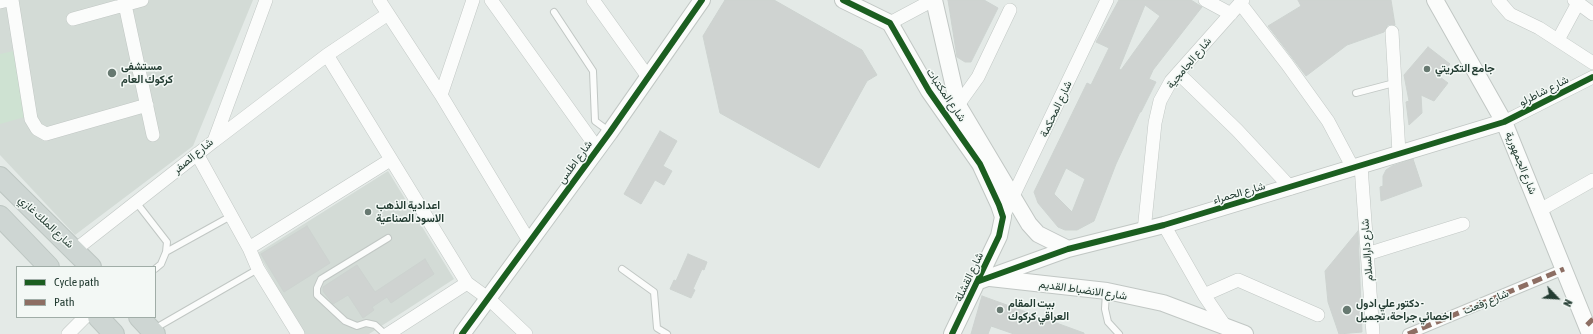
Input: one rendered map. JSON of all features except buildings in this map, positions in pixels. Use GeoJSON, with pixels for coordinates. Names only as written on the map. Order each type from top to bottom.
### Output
{"type":"FeatureCollection","features":[{"type":"Feature","properties":{"kind":"main road","name":"شارع الملك غازي"},"geometry":{"type":"LineString","coordinates":[[0,177],[90,266]]}},
{"type":"Feature","properties":{"kind":"main road"},"geometry":{"type":"LineString","coordinates":[[0,216],[48,266]]}},
{"type":"Feature","properties":{"kind":"main road"},"geometry":{"type":"LineString","coordinates":[[99,318],[114,334]]}},
{"type":"Feature","properties":{"kind":"street"},"geometry":{"type":"LineString","coordinates":[[0,2],[8,0]]}},
{"type":"Feature","properties":{"kind":"street"},"geometry":{"type":"LineString","coordinates":[[12,0],[31,119],[37,129],[46,134],[147,104]]}},
{"type":"Feature","properties":{"kind":"street"},"geometry":{"type":"LineString","coordinates":[[74,19],[125,3],[142,0]]}},
{"type":"Feature","properties":{"kind":"street","name":"شارع الصفر"},"geometry":{"type":"LineString","coordinates":[[75,250],[214,141],[266,0]]}},
{"type":"Feature","properties":{"kind":"street"},"geometry":{"type":"LineString","coordinates":[[379,0],[441,94],[529,242]]}},
{"type":"Feature","properties":{"kind":"street"},"geometry":{"type":"LineString","coordinates":[[441,94],[473,0]]}},
{"type":"Feature","properties":{"kind":"street"},"geometry":{"type":"LineString","coordinates":[[491,0],[597,148]]}},
{"type":"Feature","properties":{"kind":"street"},"geometry":{"type":"LineString","coordinates":[[593,0],[648,77]]}},
{"type":"Feature","properties":{"kind":"street"},"geometry":{"type":"LineString","coordinates":[[843,0],[890,23],[934,0]]}},
{"type":"Feature","properties":{"kind":"street","name":"شارع المكتبات"},"geometry":{"type":"LineString","coordinates":[[934,0],[958,105],[1029,224],[1038,234],[1068,249]]}},
{"type":"Feature","properties":{"kind":"street","name":"شارع المحكمة"},"geometry":{"type":"LineString","coordinates":[[1002,222],[1107,0]]}},
{"type":"Feature","properties":{"kind":"street"},"geometry":{"type":"LineString","coordinates":[[1205,0],[1231,14]]}},
{"type":"Feature","properties":{"kind":"street","name":"شارع الجمهورية"},"geometry":{"type":"LineString","coordinates":[[1435,0],[1504,122],[1564,269],[1590,326]]}},
{"type":"Feature","properties":{"kind":"street"},"geometry":{"type":"LineString","coordinates":[[1498,0],[1510,14],[1539,28],[1593,62]]}},
{"type":"Feature","properties":{"kind":"street","name":"شارع اطلس"},"geometry":{"type":"LineString","coordinates":[[462,334],[610,132],[698,2]]}},
{"type":"Feature","properties":{"kind":"street"},"geometry":{"type":"LineString","coordinates":[[1242,2],[1328,121],[1357,167]]}},
{"type":"Feature","properties":{"kind":"street","name":"شارع الجامجية"},"geometry":{"type":"LineString","coordinates":[[1144,231],[1157,112],[1165,91],[1178,73],[1242,2]]}},
{"type":"Feature","properties":{"kind":"street"},"geometry":{"type":"LineString","coordinates":[[1558,40],[1576,2],[1593,14]]}},
{"type":"Feature","properties":{"kind":"street"},"geometry":{"type":"LineString","coordinates":[[125,3],[153,135]]}},
{"type":"Feature","properties":{"kind":"street"},"geometry":{"type":"LineString","coordinates":[[958,105],[978,77],[1010,10]]}},
{"type":"Feature","properties":{"kind":"street"},"geometry":{"type":"LineString","coordinates":[[214,141],[327,55],[388,14]]}},
{"type":"Feature","properties":{"kind":"street","name":"شارع المكتبات"},"geometry":{"type":"LineString","coordinates":[[890,23],[929,90],[980,164],[995,194],[1002,222]]}},
{"type":"Feature","properties":{"kind":"street"},"geometry":{"type":"LineString","coordinates":[[1392,32],[1399,153]]}},
{"type":"Feature","properties":{"kind":"street"},"geometry":{"type":"LineString","coordinates":[[327,55],[390,160],[467,283],[489,299],[526,334]]}},
{"type":"Feature","properties":{"kind":"street"},"geometry":{"type":"LineString","coordinates":[[1178,73],[1237,130],[1291,188]]}},
{"type":"Feature","properties":{"kind":"street","name":"شارع شاطرلو"},"geometry":{"type":"LineString","coordinates":[[1504,122],[1593,77]]}},
{"type":"Feature","properties":{"kind":"street","name":"شارع الحمراء"},"geometry":{"type":"LineString","coordinates":[[982,279],[1068,249],[1144,231],[1291,188],[1399,153],[1504,122]]}},
{"type":"Feature","properties":{"kind":"street"},"geometry":{"type":"LineString","coordinates":[[197,154],[249,248],[258,269],[298,334]]}},
{"type":"Feature","properties":{"kind":"street"},"geometry":{"type":"LineString","coordinates":[[249,248],[390,160]]}},
{"type":"Feature","properties":{"kind":"street","name":"شارع دارالسلام"},"geometry":{"type":"LineString","coordinates":[[1357,167],[1367,254],[1373,334]]}},
{"type":"Feature","properties":{"kind":"street"},"geometry":{"type":"LineString","coordinates":[[1540,210],[1593,180]]}},
{"type":"Feature","properties":{"kind":"street","name":"شارع القشلة"},"geometry":{"type":"LineString","coordinates":[[952,334],[982,279],[1002,222]]}},
{"type":"Feature","properties":{"kind":"street"},"geometry":{"type":"LineString","coordinates":[[1367,254],[1464,224]]}},
{"type":"Feature","properties":{"kind":"street"},"geometry":{"type":"LineString","coordinates":[[1164,225],[1204,295],[1225,326]]}},
{"type":"Feature","properties":{"kind":"street","name":"شارع رفعت"},"geometry":{"type":"LineString","coordinates":[[1408,334],[1564,269]]}},
{"type":"Feature","properties":{"kind":"street","name":"شارع الانضباط القديم"},"geometry":{"type":"LineString","coordinates":[[982,279],[1107,291],[1163,303],[1245,334]]}},
{"type":"Feature","properties":{"kind":"street"},"geometry":{"type":"LineString","coordinates":[[1204,295],[1238,280],[1318,315]]}},
{"type":"Feature","properties":{"kind":"street"},"geometry":{"type":"LineString","coordinates":[[388,334],[467,283]]}},
{"type":"Feature","properties":{"kind":"street"},"geometry":{"type":"LineString","coordinates":[[68,334],[84,318]]}},
{"type":"Feature","properties":{"kind":"lane"},"geometry":{"type":"LineString","coordinates":[[554,12],[593,71],[594,122],[610,132]]}},
{"type":"Feature","properties":{"kind":"lane"},"geometry":{"type":"LineString","coordinates":[[1356,93],[1394,83]]}},
{"type":"Feature","properties":{"kind":"lane"},"geometry":{"type":"LineString","coordinates":[[136,202],[167,242],[166,252],[161,264],[156,268]]}},
{"type":"Feature","properties":{"kind":"lane"},"geometry":{"type":"LineString","coordinates":[[166,252],[231,216]]}},
{"type":"Feature","properties":{"kind":"lane"},"geometry":{"type":"LineString","coordinates":[[385,334],[375,325],[366,324],[357,326],[345,321],[317,296],[317,288],[321,280],[388,238]]}},
{"type":"Feature","properties":{"kind":"lane"},"geometry":{"type":"LineString","coordinates":[[149,327],[258,269]]}},
{"type":"Feature","properties":{"kind":"lane"},"geometry":{"type":"LineString","coordinates":[[622,269],[654,292],[658,328],[663,333]]}},
{"type":"Feature","properties":{"kind":"lane"},"geometry":{"type":"LineString","coordinates":[[1107,291],[1105,309],[1108,322],[1119,334]]}},
{"type":"Feature","properties":{"kind":"shaded area","name":"مستشفى كركوك العام"},"geometry":{"type":"Polygon","coordinates":[[[0,0],[253,0],[193,146],[75,235],[0,155],[0,0]]]}},
{"type":"Feature","properties":{"kind":"shaded area","name":"اعدادية الذهب الاسود الصناعية"},"geometry":{"type":"Polygon","coordinates":[[[388,171],[454,279],[369,334],[303,334],[258,253],[388,171]]]}},
{"type":"Feature","properties":{"kind":"green space"},"geometry":{"type":"Polygon","coordinates":[[[14,51],[28,116],[0,124],[0,54],[14,51]]]}},
{"type":"Feature","properties":{"kind":"marked path"},"geometry":{"type":"LineString","coordinates":[[1408,334],[1564,269]]}},
{"type":"Feature","properties":{"kind":"marked path"},"geometry":{"type":"LineString","coordinates":[[1587,325],[1593,319]]}},
{"type":"Feature","properties":{"kind":"cycle path"},"geometry":{"type":"LineString","coordinates":[[462,334],[610,132],[702,0]]}},
{"type":"Feature","properties":{"kind":"cycle path"},"geometry":{"type":"LineString","coordinates":[[843,0],[890,23],[929,91],[980,164],[1003,217],[999,236],[952,334]]}},
{"type":"Feature","properties":{"kind":"cycle path"},"geometry":{"type":"LineString","coordinates":[[979,281],[1068,249],[1164,225],[1504,122],[1593,77]]}},
{"type":"Feature","properties":{"kind":"place","name":"جامع التكريتي"},"geometry":{"type":"Point","coordinates":[1427,69]}},
{"type":"Feature","properties":{"kind":"place","name":"مستشفى كركوك العام"},"geometry":{"type":"Point","coordinates":[112,73]}},
{"type":"Feature","properties":{"kind":"place","name":"اعدادية الذهب الاسود الصناعية"},"geometry":{"type":"Point","coordinates":[368,212]}},
{"type":"Feature","properties":{"kind":"place","name":"بيت المقام العراقي كركوك"},"geometry":{"type":"Point","coordinates":[1000,310]}},
{"type":"Feature","properties":{"kind":"place","name":"دكتور علي ادول - اخصائي جراحة، تجميل"},"geometry":{"type":"Point","coordinates":[1347,310]}}]}
